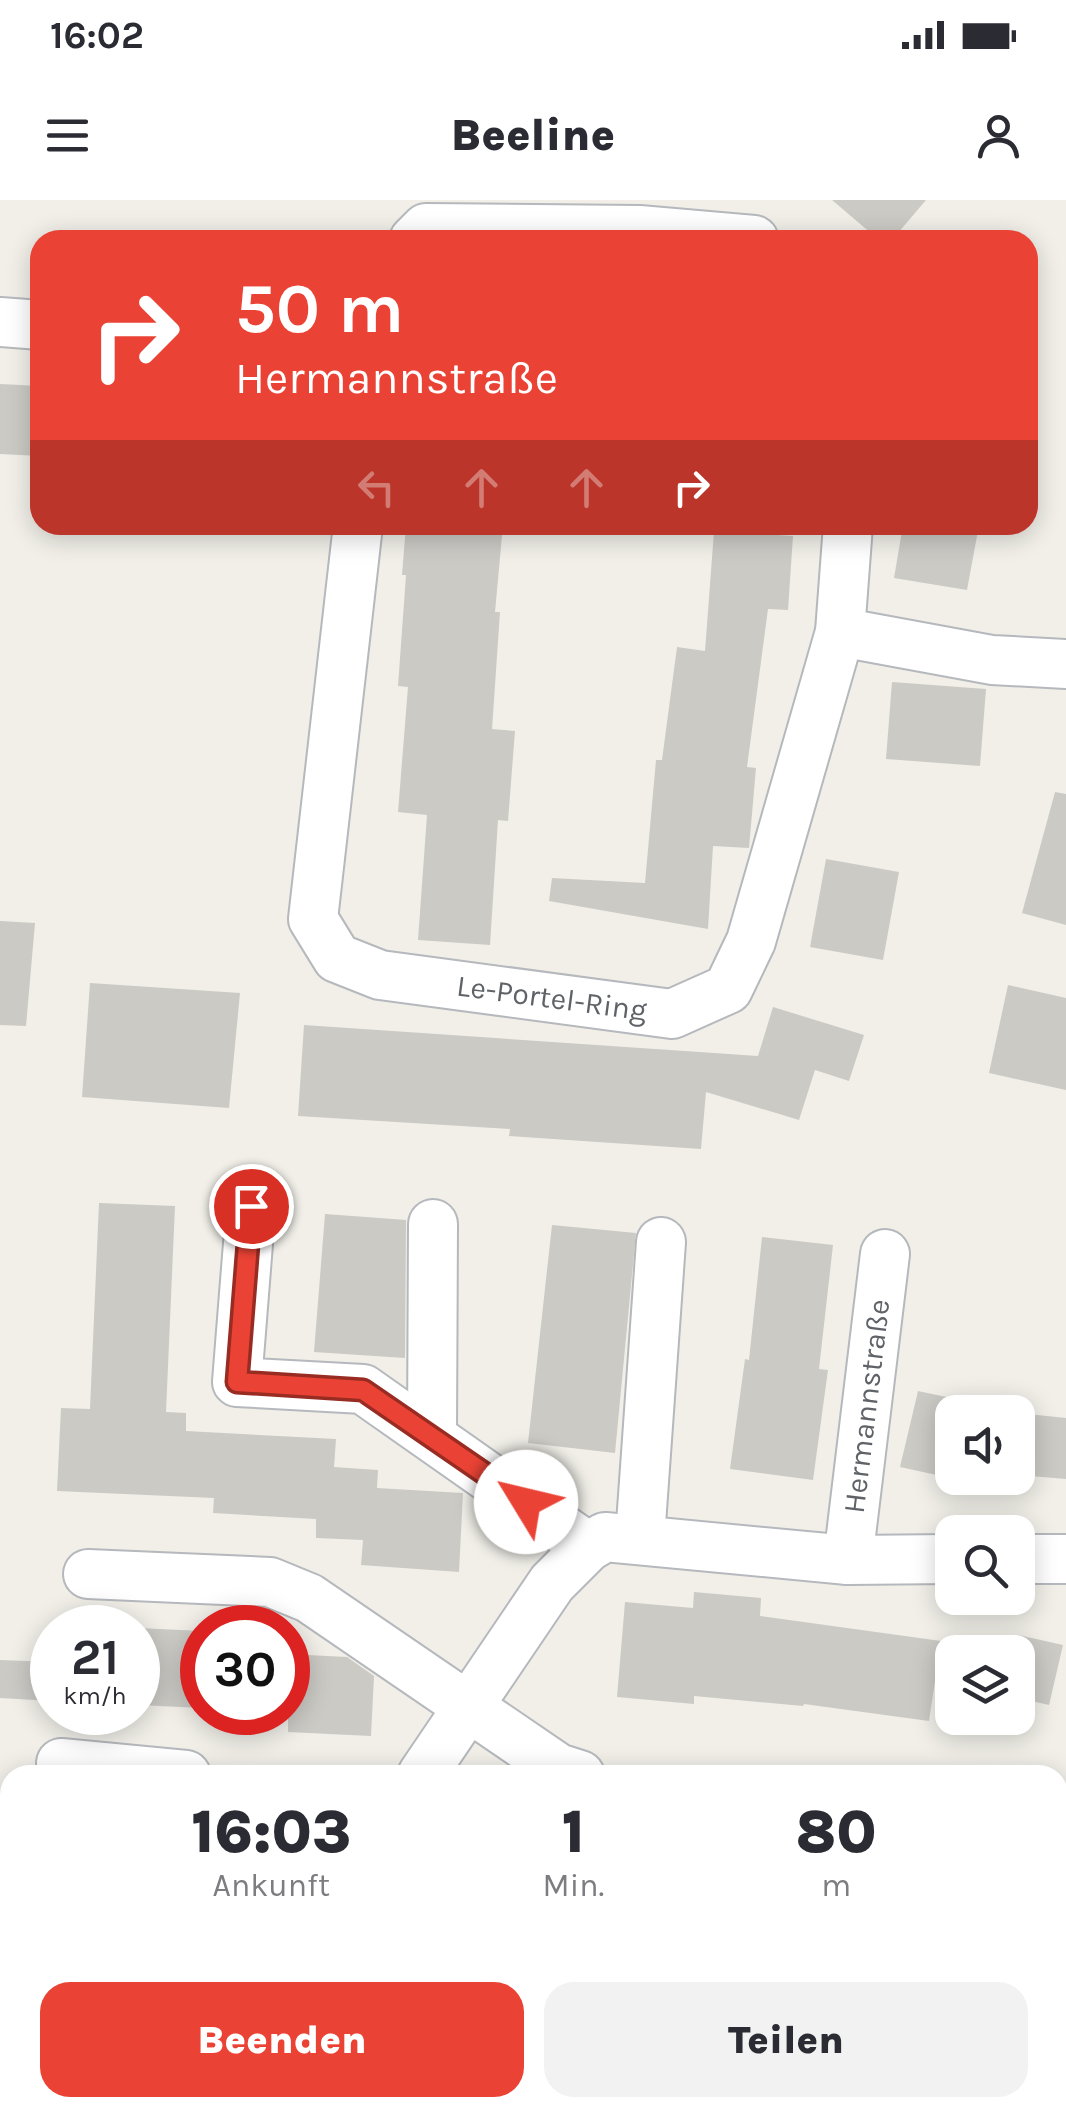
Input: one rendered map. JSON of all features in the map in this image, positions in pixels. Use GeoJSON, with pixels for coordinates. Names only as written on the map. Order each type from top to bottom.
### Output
{"type":"FeatureCollection","features":[{"type":"Feature","properties":{"kind":"street"},"geometry":{"type":"LineString","coordinates":[[424,230],[639,230]]}},
{"type":"Feature","properties":{"kind":"street"},"geometry":{"type":"LineString","coordinates":[[0,322],[30,324]]}},
{"type":"Feature","properties":{"kind":"street","name":"Le-Portel-Ring"},"geometry":{"type":"LineString","coordinates":[[357,535],[314,919],[338,958],[380,975],[672,1014],[728,990],[751,941],[840,632],[847,535]]}},
{"type":"Feature","properties":{"kind":"street"},"geometry":{"type":"LineString","coordinates":[[840,632],[992,660],[1066,664]]}},
{"type":"Feature","properties":{"kind":"street"},"geometry":{"type":"LineString","coordinates":[[251,1206],[237,1382],[363,1390],[588,1547],[552,1583],[429,1765]]}},
{"type":"Feature","properties":{"kind":"street"},"geometry":{"type":"LineString","coordinates":[[432,1435],[433,1224]]}},
{"type":"Feature","properties":{"kind":"street"},"geometry":{"type":"LineString","coordinates":[[640,1538],[661,1242]]}},
{"type":"Feature","properties":{"kind":"street","name":"Hermannstraße"},"geometry":{"type":"LineString","coordinates":[[848,1560],[885,1254]]}},
{"type":"Feature","properties":{"kind":"street","name":"Hermannstraße"},"geometry":{"type":"LineString","coordinates":[[588,1547],[605,1536],[848,1560],[935,1559]]}},
{"type":"Feature","properties":{"kind":"street"},"geometry":{"type":"LineString","coordinates":[[1035,1559],[1066,1558]]}},
{"type":"Feature","properties":{"kind":"street"},"geometry":{"type":"LineString","coordinates":[[88,1574],[270,1582],[309,1598],[554,1765]]}},
{"type":"Feature","properties":{"kind":"street"},"geometry":{"type":"LineString","coordinates":[[61,1763],[82,1765]]}},
{"type":"Feature","properties":{"kind":"building"},"geometry":{"type":"Polygon","coordinates":[[[832,200],[926,200],[900,230],[867,230],[832,200]]]}},
{"type":"Feature","properties":{"kind":"building"},"geometry":{"type":"Polygon","coordinates":[[[0,384],[30,386],[30,456],[0,454],[0,384]]]}},
{"type":"Feature","properties":{"kind":"building"},"geometry":{"type":"Polygon","coordinates":[[[405,535],[502,535],[495,612],[500,612],[492,729],[515,731],[508,821],[498,820],[490,945],[418,940],[427,815],[398,812],[408,687],[398,686],[406,575],[402,575],[405,535]]]}},
{"type":"Feature","properties":{"kind":"building"},"geometry":{"type":"Polygon","coordinates":[[[714,535],[793,536],[788,610],[768,609],[747,767],[756,768],[749,848],[713,846],[708,929],[549,901],[552,878],[645,883],[656,760],[662,760],[677,647],[705,651],[714,535]]]}},
{"type":"Feature","properties":{"kind":"building"},"geometry":{"type":"Polygon","coordinates":[[[901,535],[977,535],[967,590],[894,578],[901,535]]]}},
{"type":"Feature","properties":{"kind":"building"},"geometry":{"type":"Polygon","coordinates":[[[892,682],[986,689],[980,766],[886,759],[892,682]]]}},
{"type":"Feature","properties":{"kind":"building"},"geometry":{"type":"Polygon","coordinates":[[[1055,792],[1066,794],[1066,925],[1022,913],[1055,792]]]}},
{"type":"Feature","properties":{"kind":"building"},"geometry":{"type":"Polygon","coordinates":[[[826,859],[899,872],[883,960],[810,947],[826,859]]]}},
{"type":"Feature","properties":{"kind":"building"},"geometry":{"type":"Polygon","coordinates":[[[0,921],[35,923],[26,1026],[0,1025],[0,921]]]}},
{"type":"Feature","properties":{"kind":"building"},"geometry":{"type":"Polygon","coordinates":[[[90,983],[240,993],[229,1108],[82,1097],[90,983]]]}},
{"type":"Feature","properties":{"kind":"building"},"geometry":{"type":"Polygon","coordinates":[[[1008,985],[1066,998],[1066,1090],[989,1073],[1008,985]]]}},
{"type":"Feature","properties":{"kind":"building"},"geometry":{"type":"Polygon","coordinates":[[[773,1007],[864,1035],[849,1081],[815,1070],[799,1120],[706,1092],[701,1149],[509,1136],[510,1129],[298,1116],[304,1025],[758,1056],[773,1007]]]}},
{"type":"Feature","properties":{"kind":"building"},"geometry":{"type":"Polygon","coordinates":[[[99,1203],[175,1206],[166,1412],[186,1413],[186,1431],[336,1439],[334,1467],[378,1470],[377,1488],[463,1493],[459,1572],[361,1565],[363,1540],[316,1538],[316,1519],[213,1513],[214,1498],[57,1491],[61,1408],[90,1409],[99,1203]]]}},
{"type":"Feature","properties":{"kind":"building"},"geometry":{"type":"Polygon","coordinates":[[[325,1214],[406,1220],[405,1358],[314,1352],[325,1214]]]}},
{"type":"Feature","properties":{"kind":"building"},"geometry":{"type":"Polygon","coordinates":[[[552,1225],[636,1233],[615,1453],[528,1443],[552,1225]]]}},
{"type":"Feature","properties":{"kind":"building"},"geometry":{"type":"Polygon","coordinates":[[[762,1237],[833,1245],[819,1369],[828,1370],[813,1480],[730,1469],[745,1359],[749,1360],[762,1237]]]}},
{"type":"Feature","properties":{"kind":"building"},"geometry":{"type":"Polygon","coordinates":[[[918,1391],[937,1395],[935,1475],[900,1467],[918,1391]]]}},
{"type":"Feature","properties":{"kind":"building"},"geometry":{"type":"Polygon","coordinates":[[[1035,1415],[1066,1418],[1066,1479],[1035,1476],[1035,1415]]]}},
{"type":"Feature","properties":{"kind":"building"},"geometry":{"type":"Polygon","coordinates":[[[694,1592],[761,1598],[760,1616],[935,1640],[935,1681],[929,1721],[804,1704],[694,1696],[694,1704],[617,1697],[625,1602],[693,1608],[694,1592]]]}},
{"type":"Feature","properties":{"kind":"building"},"geometry":{"type":"Polygon","coordinates":[[[160,1629],[180,1630],[180,1707],[160,1706],[160,1629]]]}},
{"type":"Feature","properties":{"kind":"building"},"geometry":{"type":"Polygon","coordinates":[[[1035,1639],[1063,1645],[1049,1705],[1035,1702],[1035,1639]]]}},
{"type":"Feature","properties":{"kind":"building"},"geometry":{"type":"Polygon","coordinates":[[[310,1655],[347,1657],[374,1676],[371,1736],[310,1733],[310,1655]]]}},
{"type":"Feature","properties":{"kind":"building"},"geometry":{"type":"Polygon","coordinates":[[[0,1660],[30,1661],[30,1700],[0,1698],[0,1660]]]}},
{"type":"Feature","properties":{"kind":"route"},"geometry":{"type":"LineString","coordinates":[[251,1206],[237,1382],[363,1390],[526,1502]]}}]}
